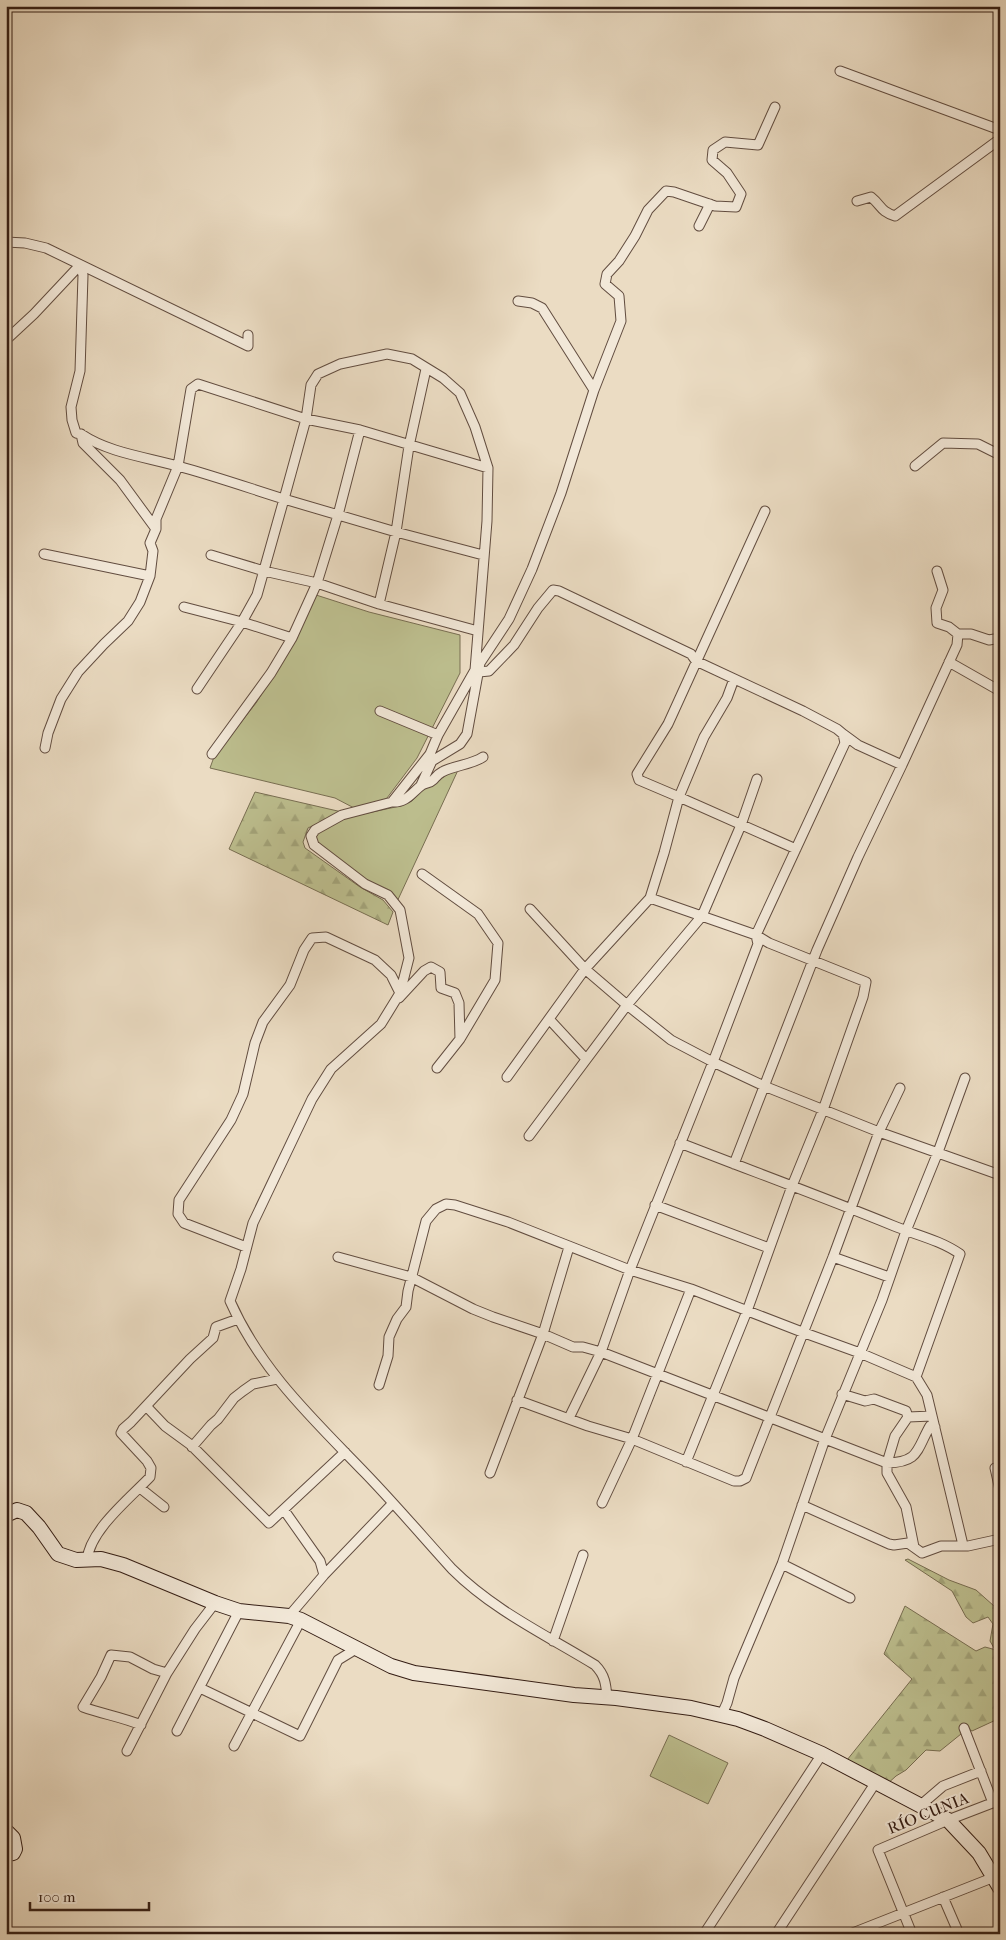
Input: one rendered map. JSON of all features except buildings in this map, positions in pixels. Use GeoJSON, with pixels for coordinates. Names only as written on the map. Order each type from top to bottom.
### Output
{"type":"FeatureCollection","features":[{"type":"Feature","properties":{"kind":"street"},"geometry":{"type":"LineString","coordinates":[[840,71],[1000,130]]}},
{"type":"Feature","properties":{"kind":"street"},"geometry":{"type":"LineString","coordinates":[[392,802],[430,754],[438,736],[480,663],[509,619],[532,569],[561,493],[594,390],[621,321],[619,296],[605,284],[607,274],[619,261],[635,236],[648,210],[666,191],[715,206],[736,207],[741,194],[727,173],[712,160],[713,150],[725,142],[758,145],[775,107]]}},
{"type":"Feature","properties":{"kind":"street"},"geometry":{"type":"LineString","coordinates":[[857,202],[871,197],[883,212],[895,216],[1000,139]]}},
{"type":"Feature","properties":{"kind":"street"},"geometry":{"type":"LineString","coordinates":[[699,226],[710,204]]}},
{"type":"Feature","properties":{"kind":"street"},"geometry":{"type":"LineString","coordinates":[[6,242],[24,243],[46,248],[248,346],[248,335]]}},
{"type":"Feature","properties":{"kind":"street"},"geometry":{"type":"LineString","coordinates":[[6,340],[34,314],[80,265]]}},
{"type":"Feature","properties":{"kind":"street"},"geometry":{"type":"LineString","coordinates":[[80,265],[83,275],[82,349],[80,371],[71,407],[72,420],[76,432],[114,449],[178,466],[396,532],[484,555]]}},
{"type":"Feature","properties":{"kind":"street"},"geometry":{"type":"LineString","coordinates":[[518,301],[532,303],[542,308],[594,390]]}},
{"type":"Feature","properties":{"kind":"street"},"geometry":{"type":"LineString","coordinates":[[197,689],[242,622],[257,595],[306,419],[311,385],[318,374],[340,364],[387,354],[412,358],[426,369],[443,378],[460,393],[475,427],[488,468],[487,521],[478,631],[477,671],[467,734],[460,744],[432,761],[421,786]]}},
{"type":"Feature","properties":{"kind":"street"},"geometry":{"type":"LineString","coordinates":[[379,604],[396,532],[409,446],[426,369]]}},
{"type":"Feature","properties":{"kind":"street"},"geometry":{"type":"LineString","coordinates":[[45,748],[48,733],[61,699],[78,672],[128,621],[140,602],[150,576],[153,551],[150,543],[156,529],[156,519],[178,466],[191,389],[198,384],[306,419],[360,430],[488,468]]}},
{"type":"Feature","properties":{"kind":"street"},"geometry":{"type":"LineString","coordinates":[[212,754],[271,673],[292,638],[317,583],[338,515],[360,430]]}},
{"type":"Feature","properties":{"kind":"street"},"geometry":{"type":"LineString","coordinates":[[81,434],[83,443],[120,480],[156,529]]}},
{"type":"Feature","properties":{"kind":"street"},"geometry":{"type":"LineString","coordinates":[[915,466],[943,443],[978,444],[1000,455]]}},
{"type":"Feature","properties":{"kind":"street"},"geometry":{"type":"LineString","coordinates":[[765,511],[668,724],[638,774],[639,780],[796,849]]}},
{"type":"Feature","properties":{"kind":"street"},"geometry":{"type":"LineString","coordinates":[[44,554],[150,576]]}},
{"type":"Feature","properties":{"kind":"street"},"geometry":{"type":"LineString","coordinates":[[211,555],[264,571],[317,583],[379,604],[478,631]]}},
{"type":"Feature","properties":{"kind":"street"},"geometry":{"type":"LineString","coordinates":[[937,571],[943,590],[936,608],[937,623],[958,634],[971,634],[989,640],[1000,638]]}},
{"type":"Feature","properties":{"kind":"street"},"geometry":{"type":"LineString","coordinates":[[477,671],[489,671],[514,645],[538,608],[553,590],[559,591],[691,654],[696,661],[803,711],[837,729],[858,745],[902,765]]}},
{"type":"Feature","properties":{"kind":"street"},"geometry":{"type":"LineString","coordinates":[[184,607],[242,622],[292,638]]}},
{"type":"Feature","properties":{"kind":"street"},"geometry":{"type":"LineString","coordinates":[[734,1164],[814,960],[858,857],[957,645],[958,634]]}},
{"type":"Feature","properties":{"kind":"street"},"geometry":{"type":"LineString","coordinates":[[949,662],[1000,691]]}},
{"type":"Feature","properties":{"kind":"street"},"geometry":{"type":"LineString","coordinates":[[507,1077],[585,968],[650,898],[679,798],[704,737],[727,698],[734,679]]}},
{"type":"Feature","properties":{"kind":"street"},"geometry":{"type":"LineString","coordinates":[[380,711],[438,736]]}},
{"type":"Feature","properties":{"kind":"street"},"geometry":{"type":"LineString","coordinates":[[569,1418],[601,1352],[655,1205],[758,944],[756,935],[844,743],[843,734]]}},
{"type":"Feature","properties":{"kind":"street"},"geometry":{"type":"LineString","coordinates":[[398,996],[409,958],[400,910],[388,895],[365,884],[314,845],[311,836],[315,830],[342,815],[403,800],[410,797],[421,786],[432,781],[442,772],[459,765],[474,762],[483,757]]}},
{"type":"Feature","properties":{"kind":"street"},"geometry":{"type":"LineString","coordinates":[[528,1136],[627,1005],[702,916],[741,825],[757,779]]}},
{"type":"Feature","properties":{"kind":"street"},"geometry":{"type":"LineString","coordinates":[[422,874],[478,914],[498,943],[495,980],[460,1039],[437,1068]]}},
{"type":"Feature","properties":{"kind":"street"},"geometry":{"type":"LineString","coordinates":[[650,898],[756,935],[769,943],[866,982],[864,996],[823,1110],[792,1186],[747,1311],[686,1462]]}},
{"type":"Feature","properties":{"kind":"street"},"geometry":{"type":"LineString","coordinates":[[530,909],[585,968],[671,1040],[764,1086],[879,1132],[1000,1175]]}},
{"type":"Feature","properties":{"kind":"street"},"geometry":{"type":"LineString","coordinates":[[246,1247],[184,1223],[178,1214],[179,1200],[231,1120],[243,1094],[255,1043],[263,1022],[290,985],[304,950],[312,938],[326,937],[375,960],[391,975],[398,996]]}},
{"type":"Feature","properties":{"kind":"street"},"geometry":{"type":"LineString","coordinates":[[460,1039],[459,1003],[455,993],[441,988],[440,972],[431,967],[424,971],[398,996],[381,1024],[331,1069],[312,1098],[253,1223],[241,1269],[230,1301],[238,1318],[277,1379],[303,1410],[345,1452],[465,1583],[517,1620],[595,1665],[602,1671],[606,1680],[608,1698]]}},
{"type":"Feature","properties":{"kind":"street"},"geometry":{"type":"LineString","coordinates":[[549,1019],[586,1059]]}},
{"type":"Feature","properties":{"kind":"street"},"geometry":{"type":"LineString","coordinates":[[721,1716],[728,1703],[734,1678],[782,1564],[825,1439],[882,1300],[906,1231],[965,1078]]}},
{"type":"Feature","properties":{"kind":"street"},"geometry":{"type":"LineString","coordinates":[[517,1400],[588,1426],[632,1439],[734,1481],[746,1478],[833,1257],[879,1132],[900,1088]]}},
{"type":"Feature","properties":{"kind":"street"},"geometry":{"type":"LineString","coordinates":[[680,1144],[942,1243],[960,1254],[916,1377]]}},
{"type":"Feature","properties":{"kind":"street"},"geometry":{"type":"LineString","coordinates":[[379,1385],[388,1356],[389,1337],[397,1319],[406,1308],[411,1277],[426,1221],[436,1209],[446,1204],[455,1205],[508,1222],[630,1270],[691,1289],[802,1332],[860,1352],[916,1377],[928,1395],[963,1545]]}},
{"type":"Feature","properties":{"kind":"street"},"geometry":{"type":"LineString","coordinates":[[655,1205],[769,1248]]}},
{"type":"Feature","properties":{"kind":"street"},"geometry":{"type":"LineString","coordinates":[[490,1473],[543,1334],[569,1247]]}},
{"type":"Feature","properties":{"kind":"street"},"geometry":{"type":"LineString","coordinates":[[338,1257],[411,1277],[473,1309],[573,1347],[583,1347],[601,1352],[887,1463],[901,1463],[910,1459],[918,1451],[930,1426],[935,1427]]}},
{"type":"Feature","properties":{"kind":"street"},"geometry":{"type":"LineString","coordinates":[[833,1257],[890,1276]]}},
{"type":"Feature","properties":{"kind":"street"},"geometry":{"type":"LineString","coordinates":[[602,1503],[632,1439],[691,1289]]}},
{"type":"Feature","properties":{"kind":"street"},"geometry":{"type":"LineString","coordinates":[[87,1560],[89,1548],[98,1532],[150,1478],[151,1468],[148,1461],[121,1433],[123,1429],[190,1359],[213,1338],[216,1327],[238,1318]]}},
{"type":"Feature","properties":{"kind":"street"},"geometry":{"type":"LineString","coordinates":[[192,1447],[218,1419],[234,1398],[253,1384],[277,1379]]}},
{"type":"Feature","properties":{"kind":"street"},"geometry":{"type":"LineString","coordinates":[[842,1394],[865,1401],[874,1399],[906,1410],[908,1416]]}},
{"type":"Feature","properties":{"kind":"street"},"geometry":{"type":"LineString","coordinates":[[146,1406],[165,1426],[192,1447],[268,1523],[345,1452]]}},
{"type":"Feature","properties":{"kind":"street"},"geometry":{"type":"LineString","coordinates":[[908,1416],[932,1416]]}},
{"type":"Feature","properties":{"kind":"street"},"geometry":{"type":"LineString","coordinates":[[908,1416],[895,1436],[887,1463],[887,1473],[906,1507],[914,1547]]}},
{"type":"Feature","properties":{"kind":"street"},"geometry":{"type":"LineString","coordinates":[[995,1468],[1000,1490]]}},
{"type":"Feature","properties":{"kind":"street"},"geometry":{"type":"LineString","coordinates":[[140,1488],[164,1507]]}},
{"type":"Feature","properties":{"kind":"street"},"geometry":{"type":"LineString","coordinates":[[234,1746],[295,1618],[324,1575],[392,1504]]}},
{"type":"Feature","properties":{"kind":"street"},"geometry":{"type":"LineString","coordinates":[[802,1505],[894,1546],[905,1543],[924,1553],[941,1546],[968,1546],[1000,1539]]}},
{"type":"Feature","properties":{"kind":"street"},"geometry":{"type":"LineString","coordinates":[[6,1515],[17,1510],[26,1513],[39,1527],[58,1554],[76,1560],[101,1559],[123,1565],[141,1574],[239,1611],[295,1618],[391,1666],[414,1673],[574,1696],[608,1698],[690,1708],[738,1719],[764,1728],[822,1754],[922,1804],[948,1820],[979,1853],[998,1880],[943,1897],[850,1934]]}},
{"type":"Feature","properties":{"kind":"street"},"geometry":{"type":"LineString","coordinates":[[284,1510],[320,1561],[324,1575]]}},
{"type":"Feature","properties":{"kind":"street"},"geometry":{"type":"LineString","coordinates":[[553,1641],[582,1555]]}},
{"type":"Feature","properties":{"kind":"street"},"geometry":{"type":"LineString","coordinates":[[782,1564],[850,1598]]}},
{"type":"Feature","properties":{"kind":"street"},"geometry":{"type":"LineString","coordinates":[[127,1751],[167,1673],[195,1629],[215,1603]]}},
{"type":"Feature","properties":{"kind":"street"},"geometry":{"type":"LineString","coordinates":[[177,1731],[239,1611]]}},
{"type":"Feature","properties":{"kind":"street"},"geometry":{"type":"LineString","coordinates":[[200,1688],[300,1736],[338,1660],[356,1649]]}},
{"type":"Feature","properties":{"kind":"street"},"geometry":{"type":"LineString","coordinates":[[141,1725],[124,1718],[106,1715],[83,1707],[101,1678],[111,1655],[130,1657],[153,1669],[167,1673]]}},
{"type":"Feature","properties":{"kind":"street"},"geometry":{"type":"LineString","coordinates":[[964,1728],[981,1771],[997,1802]]}},
{"type":"Feature","properties":{"kind":"street"},"geometry":{"type":"LineString","coordinates":[[704,1934],[822,1754]]}},
{"type":"Feature","properties":{"kind":"street"},"geometry":{"type":"LineString","coordinates":[[922,1804],[943,1786],[981,1771]]}},
{"type":"Feature","properties":{"kind":"street"},"geometry":{"type":"LineString","coordinates":[[776,1934],[876,1782]]}},
{"type":"Feature","properties":{"kind":"street","name":"RÍO CUNIA"},"geometry":{"type":"LineString","coordinates":[[903,1914],[878,1850],[948,1820],[997,1802]]}},
{"type":"Feature","properties":{"kind":"street"},"geometry":{"type":"LineString","coordinates":[[6,1831],[13,1838],[15,1849],[12,1853],[6,1854]]}},
{"type":"Feature","properties":{"kind":"street"},"geometry":{"type":"LineString","coordinates":[[943,1897],[959,1934]]}},
{"type":"Feature","properties":{"kind":"street"},"geometry":{"type":"LineString","coordinates":[[903,1914],[912,1934]]}},
{"type":"Feature","properties":{"kind":"green space"},"geometry":{"type":"Polygon","coordinates":[[[313,594],[369,612],[460,635],[460,673],[417,758],[384,802],[356,809],[335,798],[210,768],[214,757],[256,703],[295,641],[313,594]]]}},
{"type":"Feature","properties":{"kind":"green space"},"geometry":{"type":"Polygon","coordinates":[[[459,768],[395,906],[389,897],[313,846],[312,835],[340,819],[400,806],[412,801],[426,787],[459,768]]]}},
{"type":"Feature","properties":{"kind":"green space"},"geometry":{"type":"Polygon","coordinates":[[[255,792],[342,812],[308,828],[303,842],[305,848],[360,887],[383,900],[393,912],[388,925],[229,849],[255,792]]]}},
{"type":"Feature","properties":{"kind":"green space"},"geometry":{"type":"Polygon","coordinates":[[[908,1559],[949,1580],[976,1590],[994,1606],[1000,1607],[1000,1650],[994,1648],[990,1641],[993,1624],[988,1617],[973,1623],[966,1617],[952,1591],[905,1560],[908,1559]]]}},
{"type":"Feature","properties":{"kind":"green space"},"geometry":{"type":"Polygon","coordinates":[[[905,1606],[976,1651],[985,1647],[1000,1651],[1000,1716],[998,1719],[972,1731],[963,1726],[961,1734],[940,1751],[926,1750],[906,1770],[885,1786],[843,1765],[912,1679],[884,1654],[905,1606]]]}},
{"type":"Feature","properties":{"kind":"green space"},"geometry":{"type":"Polygon","coordinates":[[[669,1735],[728,1763],[708,1804],[650,1776],[669,1735]]]}}]}
